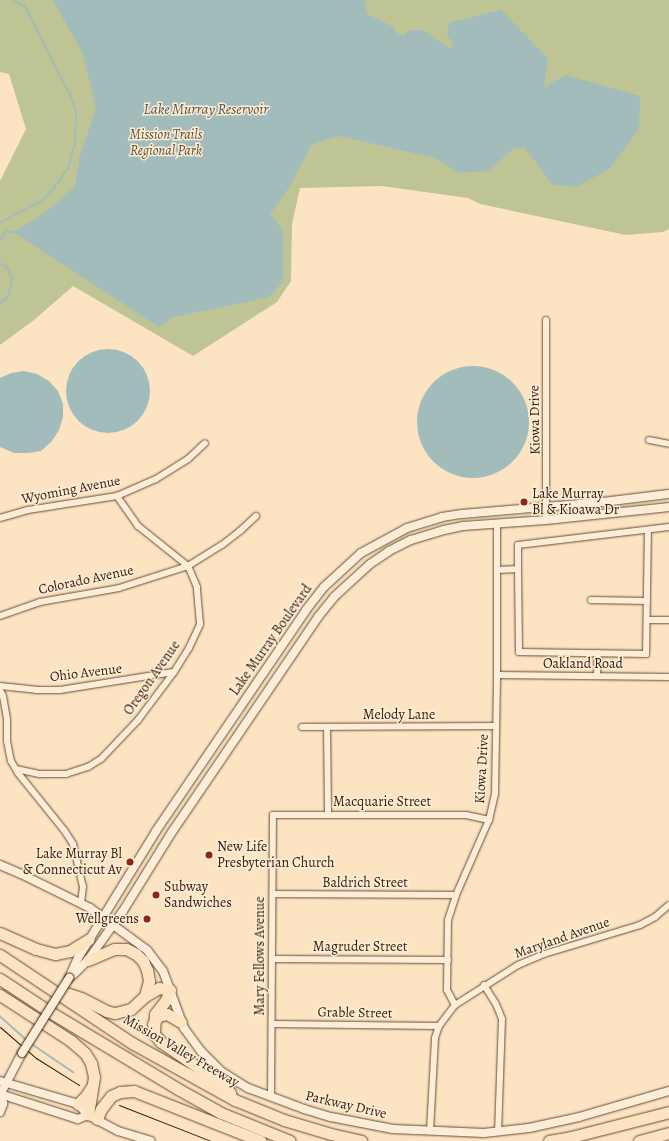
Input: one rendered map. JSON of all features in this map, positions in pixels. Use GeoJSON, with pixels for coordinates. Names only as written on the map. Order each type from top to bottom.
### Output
{"type":"FeatureCollection","features":[{"type":"Feature","properties":{"kind":"highway"},"geometry":{"type":"LineString","coordinates":[[0,933],[36,949],[55,954],[70,951],[89,939]]}},
{"type":"Feature","properties":{"kind":"highway"},"geometry":{"type":"LineString","coordinates":[[88,960],[114,949],[126,949],[136,954],[147,970],[148,981],[145,996]]}},
{"type":"Feature","properties":{"kind":"highway","name":"Mission Valley Freeway"},"geometry":{"type":"LineString","coordinates":[[0,955],[132,1043],[235,1100],[284,1120],[361,1141]]}},
{"type":"Feature","properties":{"kind":"highway"},"geometry":{"type":"LineString","coordinates":[[0,979],[50,1012],[178,1089],[221,1113],[290,1141]]}},
{"type":"Feature","properties":{"kind":"highway"},"geometry":{"type":"LineString","coordinates":[[51,988],[82,998],[106,1011],[115,1013],[131,1009],[145,996],[159,988],[170,990],[166,1000],[155,1014],[153,1024],[154,1034],[161,1042],[225,1086],[235,1100]]}},
{"type":"Feature","properties":{"kind":"highway"},"geometry":{"type":"LineString","coordinates":[[0,995],[71,1041],[89,1058],[93,1070],[92,1117]]}},
{"type":"Feature","properties":{"kind":"highway"},"geometry":{"type":"LineString","coordinates":[[153,1024],[158,1016],[167,1014],[181,1022]]}},
{"type":"Feature","properties":{"kind":"highway"},"geometry":{"type":"LineString","coordinates":[[78,1104],[86,1096],[92,1086]]}},
{"type":"Feature","properties":{"kind":"highway"},"geometry":{"type":"LineString","coordinates":[[92,1117],[101,1109],[111,1096],[120,1092],[134,1091],[261,1141]]}},
{"type":"Feature","properties":{"kind":"highway"},"geometry":{"type":"LineString","coordinates":[[549,1141],[571,1137],[669,1112]]}},
{"type":"Feature","properties":{"kind":"highway"},"geometry":{"type":"LineString","coordinates":[[639,1141],[669,1133]]}},
{"type":"Feature","properties":{"kind":"main road","name":"Lake Murray Boulevard"},"geometry":{"type":"LineString","coordinates":[[0,1095],[3,1082],[12,1073],[22,1053],[69,978],[89,939],[159,827],[306,610],[324,587],[361,553],[382,540],[407,528],[442,517],[669,494]]}},
{"type":"Feature","properties":{"kind":"main road","name":"Lake Murray Boulevard"},"geometry":{"type":"LineString","coordinates":[[69,978],[88,960],[113,924],[172,832],[318,617],[334,597],[370,564],[395,548],[430,534],[463,526],[546,520],[669,507]]}},
{"type":"Feature","properties":{"kind":"main road"},"geometry":{"type":"LineString","coordinates":[[212,748],[223,756]]}},
{"type":"Feature","properties":{"kind":"main road"},"geometry":{"type":"LineString","coordinates":[[159,827],[172,832]]}},
{"type":"Feature","properties":{"kind":"main road","name":"Parkway Drive"},"geometry":{"type":"LineString","coordinates":[[0,865],[81,903],[103,916],[154,956],[163,971],[181,1022],[188,1035],[200,1051],[222,1072],[248,1088],[271,1097],[331,1117],[394,1129],[484,1133],[529,1128],[579,1117],[669,1091]]}},
{"type":"Feature","properties":{"kind":"main road"},"geometry":{"type":"LineString","coordinates":[[3,1082],[78,1104],[92,1117],[127,1135],[151,1141]]}},
{"type":"Feature","properties":{"kind":"main road"},"geometry":{"type":"LineString","coordinates":[[0,1095],[3,1104],[0,1112]]}},
{"type":"Feature","properties":{"kind":"main road"},"geometry":{"type":"LineString","coordinates":[[0,1095],[78,1119],[92,1117]]}},
{"type":"Feature","properties":{"kind":"street","name":"Kiowa Drive"},"geometry":{"type":"LineString","coordinates":[[546,320],[546,520]]}},
{"type":"Feature","properties":{"kind":"street"},"geometry":{"type":"LineString","coordinates":[[649,440],[669,444]]}},
{"type":"Feature","properties":{"kind":"street","name":"Wyoming Avenue"},"geometry":{"type":"LineString","coordinates":[[0,518],[28,510],[117,496],[156,479],[188,459],[204,443]]}},
{"type":"Feature","properties":{"kind":"street","name":"Oregon Avenue"},"geometry":{"type":"LineString","coordinates":[[16,769],[40,774],[73,772],[94,763],[107,753],[138,720],[174,672],[189,648],[200,624],[198,588],[188,566],[138,526],[117,496]]}},
{"type":"Feature","properties":{"kind":"street","name":"Colorado Avenue"},"geometry":{"type":"LineString","coordinates":[[0,616],[40,602],[119,588],[188,566],[222,545],[256,516]]}},
{"type":"Feature","properties":{"kind":"street","name":"Kiowa Drive"},"geometry":{"type":"LineString","coordinates":[[455,1005],[447,990],[448,920],[456,895],[489,820],[494,804],[496,776],[497,524]]}},
{"type":"Feature","properties":{"kind":"street"},"geometry":{"type":"LineString","coordinates":[[648,530],[646,654],[518,652],[518,545],[669,527]]}},
{"type":"Feature","properties":{"kind":"street"},"geometry":{"type":"LineString","coordinates":[[497,570],[518,569]]}},
{"type":"Feature","properties":{"kind":"street"},"geometry":{"type":"LineString","coordinates":[[592,600],[647,601]]}},
{"type":"Feature","properties":{"kind":"street"},"geometry":{"type":"LineString","coordinates":[[647,620],[669,620]]}},
{"type":"Feature","properties":{"kind":"street"},"geometry":{"type":"LineString","coordinates":[[597,676],[598,653]]}},
{"type":"Feature","properties":{"kind":"street","name":"Ohio Avenue"},"geometry":{"type":"LineString","coordinates":[[0,686],[36,690],[60,690],[174,672]]}},
{"type":"Feature","properties":{"kind":"street","name":"Oakland Road"},"geometry":{"type":"LineString","coordinates":[[497,675],[669,677]]}},
{"type":"Feature","properties":{"kind":"street"},"geometry":{"type":"LineString","coordinates":[[0,690],[3,696],[7,719],[7,740],[11,761],[73,844],[78,858],[83,887],[81,903]]}},
{"type":"Feature","properties":{"kind":"street","name":"Melody Lane"},"geometry":{"type":"LineString","coordinates":[[302,727],[496,726]]}},
{"type":"Feature","properties":{"kind":"street"},"geometry":{"type":"LineString","coordinates":[[327,727],[328,814]]}},
{"type":"Feature","properties":{"kind":"street","name":"Macquarie Street"},"geometry":{"type":"LineString","coordinates":[[273,815],[466,815],[489,820]]}},
{"type":"Feature","properties":{"kind":"street","name":"Mary Fellows Avenue"},"geometry":{"type":"LineString","coordinates":[[271,1097],[273,815]]}},
{"type":"Feature","properties":{"kind":"street","name":"Baldrich Street"},"geometry":{"type":"LineString","coordinates":[[273,894],[456,895]]}},
{"type":"Feature","properties":{"kind":"street","name":"Maryland Avenue"},"geometry":{"type":"LineString","coordinates":[[430,1131],[435,1038],[439,1026],[455,1005],[484,985],[518,965],[544,954],[640,925],[655,917],[669,905]]}},
{"type":"Feature","properties":{"kind":"street","name":"Magruder Street"},"geometry":{"type":"LineString","coordinates":[[272,959],[448,960]]}},
{"type":"Feature","properties":{"kind":"street"},"geometry":{"type":"LineString","coordinates":[[484,985],[496,1004],[502,1019],[498,1131]]}},
{"type":"Feature","properties":{"kind":"street","name":"Grable Street"},"geometry":{"type":"LineString","coordinates":[[272,1024],[439,1026]]}},
{"type":"Feature","properties":{"kind":"green space","name":"Lake Murray Reservoir"},"geometry":{"type":"Polygon","coordinates":[[[0,0],[669,0],[669,229],[663,232],[626,235],[480,204],[468,198],[382,186],[300,188],[292,224],[291,281],[277,302],[193,356],[73,286],[34,320],[0,345],[0,181],[26,129],[9,74],[0,72],[0,0]]]}},
{"type":"Feature","properties":{"kind":"water","name":"Lake Murray Reservoir"},"geometry":{"type":"Polygon","coordinates":[[[53,0],[367,0],[365,3],[367,14],[394,27],[396,33],[404,35],[410,30],[423,30],[449,48],[453,47],[453,43],[447,36],[449,23],[501,10],[548,58],[544,88],[565,75],[640,96],[639,129],[609,169],[576,187],[553,185],[524,147],[513,149],[489,171],[459,173],[435,158],[339,136],[312,144],[290,186],[270,214],[283,230],[283,281],[270,297],[173,317],[159,327],[13,232],[35,219],[58,202],[75,186],[80,156],[96,109],[83,54],[53,0]]]}},
{"type":"Feature","properties":{"kind":"water"},"geometry":{"type":"Polygon","coordinates":[[[108,349],[124,352],[131,356],[143,368],[147,375],[150,391],[147,407],[143,414],[131,426],[124,430],[108,433],[92,430],[85,426],[73,414],[69,407],[66,391],[69,375],[73,368],[85,356],[92,352],[108,349]]]}},
{"type":"Feature","properties":{"kind":"water"},"geometry":{"type":"Polygon","coordinates":[[[473,366],[494,370],[512,383],[525,401],[529,422],[525,443],[512,461],[494,474],[473,478],[452,474],[434,461],[421,443],[417,422],[421,401],[434,383],[452,370],[473,366]]]}},
{"type":"Feature","properties":{"kind":"water"},"geometry":{"type":"Polygon","coordinates":[[[24,371],[37,374],[49,381],[58,391],[63,404],[63,417],[59,430],[52,441],[41,451],[14,453],[0,447],[0,378],[11,373],[24,371]]]}},
{"type":"Feature","properties":{"kind":"waterway"},"geometry":{"type":"LineString","coordinates":[[13,0],[25,7]]}},
{"type":"Feature","properties":{"kind":"waterway"},"geometry":{"type":"LineString","coordinates":[[0,223],[41,201],[52,191],[68,168],[75,144],[76,112],[70,95],[25,7]]}},
{"type":"Feature","properties":{"kind":"waterway"},"geometry":{"type":"LineString","coordinates":[[0,241],[6,231],[13,232]]}},
{"type":"Feature","properties":{"kind":"waterway"},"geometry":{"type":"LineString","coordinates":[[0,264],[6,265],[13,279],[8,298],[0,304]]}},
{"type":"Feature","properties":{"kind":"waterway"},"geometry":{"type":"LineString","coordinates":[[0,1016],[27,1040]]}},
{"type":"Feature","properties":{"kind":"waterway"},"geometry":{"type":"LineString","coordinates":[[32,1044],[73,1072]]}},
{"type":"Feature","properties":{"kind":"tram line"},"geometry":{"type":"LineString","coordinates":[[0,1027],[36,1058],[79,1085]]}},
{"type":"Feature","properties":{"kind":"tram line"},"geometry":{"type":"LineString","coordinates":[[119,1105],[211,1141]]}},
{"type":"Feature","properties":{"kind":"place","name":"Lake Murray Bl & Kioawa Dr"},"geometry":{"type":"Point","coordinates":[524,502]}},
{"type":"Feature","properties":{"kind":"place","name":"New Life Presbyterian Church"},"geometry":{"type":"Point","coordinates":[209,855]}},
{"type":"Feature","properties":{"kind":"place","name":"Lake Murray Bl & Connecticut Av"},"geometry":{"type":"Point","coordinates":[130,862]}},
{"type":"Feature","properties":{"kind":"place","name":"Subway Sandwiches"},"geometry":{"type":"Point","coordinates":[156,895]}},
{"type":"Feature","properties":{"kind":"place","name":"Wellgreens"},"geometry":{"type":"Point","coordinates":[147,919]}},
{"type":"Feature","properties":{"kind":"park label","name":"Mission Trails Regional Park"},"geometry":{"type":"Point","coordinates":[166,144]}}]}
